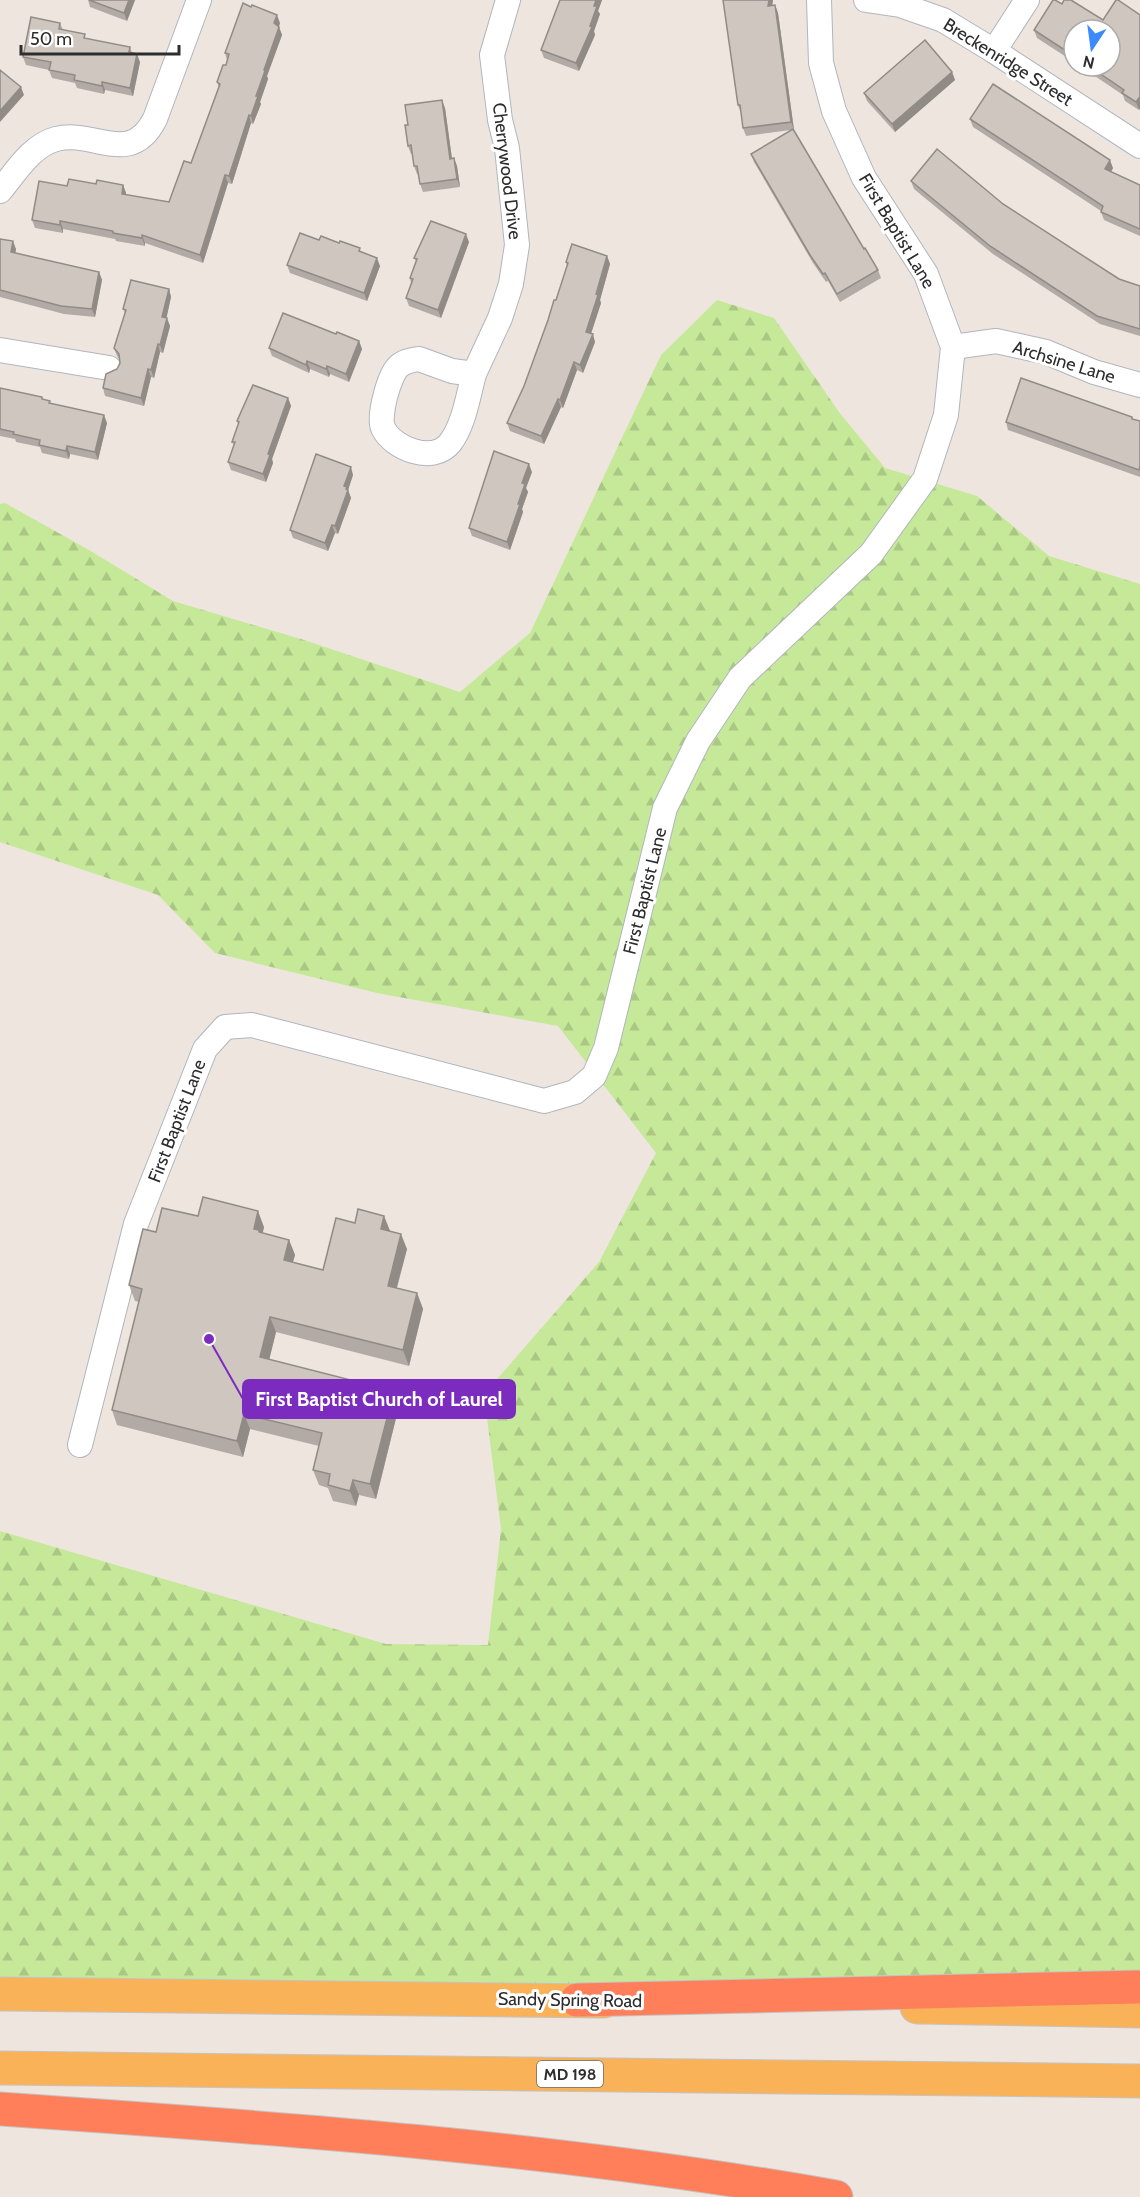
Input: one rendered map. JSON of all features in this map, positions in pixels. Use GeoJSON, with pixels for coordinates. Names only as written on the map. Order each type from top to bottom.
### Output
{"type":"FeatureCollection","features":[{"type":"Feature","properties":{"kind":"highway"},"geometry":{"type":"LineString","coordinates":[[577,2000],[1140,1987]]}},
{"type":"Feature","properties":{"kind":"highway"},"geometry":{"type":"LineString","coordinates":[[0,2109],[506,2150],[656,2168],[836,2197]]}},
{"type":"Feature","properties":{"kind":"main road","name":"Sandy Spring Road"},"geometry":{"type":"LineString","coordinates":[[0,1994],[577,2000],[1140,2011]]}},
{"type":"Feature","properties":{"kind":"main road","name":"MD 198"},"geometry":{"type":"LineString","coordinates":[[0,2068],[1140,2081]]}},
{"type":"Feature","properties":{"kind":"street"},"geometry":{"type":"LineString","coordinates":[[0,191],[33,152],[55,139],[76,137],[118,146],[130,143],[148,131],[155,119],[199,0]]}},
{"type":"Feature","properties":{"kind":"street","name":"Cherrywood Drive"},"geometry":{"type":"LineString","coordinates":[[474,374],[500,318],[507,296],[517,245],[507,148],[500,120],[492,55],[508,0]]}},
{"type":"Feature","properties":{"kind":"street","name":"First Baptist Lane"},"geometry":{"type":"LineString","coordinates":[[80,1444],[136,1224],[206,1049],[225,1028],[252,1025],[544,1101],[575,1092],[594,1076],[606,1048],[665,808],[698,741],[740,678],[871,554],[925,479],[946,415],[953,347],[926,274],[864,178],[834,111],[821,63],[819,0]]}},
{"type":"Feature","properties":{"kind":"street","name":"Breckenridge Street"},"geometry":{"type":"LineString","coordinates":[[866,0],[900,5],[943,20],[1140,146]]}},
{"type":"Feature","properties":{"kind":"street"},"geometry":{"type":"LineString","coordinates":[[994,51],[1027,0]]}},
{"type":"Feature","properties":{"kind":"street","name":"Archsine Lane"},"geometry":{"type":"LineString","coordinates":[[953,347],[996,341],[1046,352],[1094,372],[1140,385]]}},
{"type":"Feature","properties":{"kind":"street"},"geometry":{"type":"LineString","coordinates":[[0,350],[109,368]]}},
{"type":"Feature","properties":{"kind":"green space"},"geometry":{"type":"Polygon","coordinates":[[[717,300],[774,318],[839,412],[885,468],[977,496],[1049,556],[1140,584],[1140,1987],[0,1994],[0,1531],[386,1644],[488,1645],[501,1529],[484,1394],[599,1262],[656,1153],[558,1026],[377,993],[215,953],[158,895],[0,842],[0,504],[5,503],[89,550],[173,601],[301,639],[460,692],[530,633],[661,355],[717,300]]]}},
{"type":"Feature","properties":{"kind":"building"},"geometry":{"type":"Polygon","coordinates":[[[89,0],[129,0],[124,13],[89,0]]]}},
{"type":"Feature","properties":{"kind":"building"},"geometry":{"type":"Polygon","coordinates":[[[560,0],[596,0],[594,6],[597,6],[590,26],[592,27],[576,63],[541,50],[560,0]]]}},
{"type":"Feature","properties":{"kind":"building"},"geometry":{"type":"Polygon","coordinates":[[[723,0],[769,0],[768,6],[775,5],[791,122],[743,128],[723,0]]]}},
{"type":"Feature","properties":{"kind":"building"},"geometry":{"type":"Polygon","coordinates":[[[1053,0],[1062,4],[1064,0],[1071,0],[1100,18],[1062,18],[1062,48],[1034,30],[1053,0]]]}},
{"type":"Feature","properties":{"kind":"building"},"geometry":{"type":"Polygon","coordinates":[[[1116,0],[1140,15],[1140,99],[1136,102],[1122,93],[1124,90],[1106,78],[1122,78],[1122,18],[1104,18],[1116,0]]]}},
{"type":"Feature","properties":{"kind":"building"},"geometry":{"type":"Polygon","coordinates":[[[243,3],[277,15],[274,23],[279,27],[256,96],[258,96],[251,116],[249,115],[229,176],[225,175],[200,255],[142,235],[142,238],[60,221],[60,225],[32,220],[39,181],[67,186],[69,179],[96,184],[97,180],[123,185],[122,194],[169,202],[184,161],[191,163],[220,84],[217,82],[229,54],[225,53],[243,3]]]}},
{"type":"Feature","properties":{"kind":"building"},"geometry":{"type":"Polygon","coordinates":[[[31,17],[60,23],[59,29],[85,34],[84,38],[130,47],[129,52],[137,54],[130,88],[102,82],[102,86],[74,80],[75,75],[49,70],[51,62],[23,57],[31,17]]]}},
{"type":"Feature","properties":{"kind":"building"},"geometry":{"type":"Polygon","coordinates":[[[925,40],[952,72],[892,124],[864,93],[925,40]]]}},
{"type":"Feature","properties":{"kind":"building"},"geometry":{"type":"Polygon","coordinates":[[[0,70],[21,87],[0,111],[0,70]]]}},
{"type":"Feature","properties":{"kind":"building"},"geometry":{"type":"Polygon","coordinates":[[[993,84],[1110,160],[1105,169],[1140,185],[1140,229],[1101,212],[1103,206],[970,119],[993,84]]]}},
{"type":"Feature","properties":{"kind":"building"},"geometry":{"type":"Polygon","coordinates":[[[442,100],[450,159],[454,158],[457,179],[420,184],[411,145],[408,146],[405,105],[442,100]]]}},
{"type":"Feature","properties":{"kind":"building"},"geometry":{"type":"Polygon","coordinates":[[[793,129],[878,270],[837,294],[825,273],[823,274],[810,255],[751,154],[793,129]]]}},
{"type":"Feature","properties":{"kind":"building"},"geometry":{"type":"Polygon","coordinates":[[[937,149],[1003,204],[1119,279],[1140,286],[1140,329],[1097,316],[990,246],[911,181],[937,149]]]}},
{"type":"Feature","properties":{"kind":"building"},"geometry":{"type":"Polygon","coordinates":[[[431,221],[466,234],[438,310],[406,298],[417,259],[414,258],[431,221]]]}},
{"type":"Feature","properties":{"kind":"building"},"geometry":{"type":"Polygon","coordinates":[[[300,233],[319,240],[321,236],[339,243],[340,241],[360,248],[359,251],[377,258],[364,293],[287,265],[300,233]]]}},
{"type":"Feature","properties":{"kind":"building"},"geometry":{"type":"Polygon","coordinates":[[[0,239],[13,241],[11,252],[99,272],[92,309],[61,306],[0,290],[0,239]]]}},
{"type":"Feature","properties":{"kind":"building"},"geometry":{"type":"Polygon","coordinates":[[[572,244],[607,256],[586,332],[593,334],[580,365],[574,362],[560,400],[558,399],[541,436],[507,423],[524,386],[554,300],[556,300],[572,244]]]}},
{"type":"Feature","properties":{"kind":"building"},"geometry":{"type":"Polygon","coordinates":[[[131,280],[169,289],[162,317],[167,318],[151,370],[148,369],[141,398],[103,388],[106,374],[117,369],[120,363],[119,354],[114,348],[126,310],[123,309],[131,280]]]}},
{"type":"Feature","properties":{"kind":"building"},"geometry":{"type":"Polygon","coordinates":[[[283,313],[359,341],[346,374],[307,361],[306,365],[269,348],[283,313]]]}},
{"type":"Feature","properties":{"kind":"building"},"geometry":{"type":"Polygon","coordinates":[[[1021,378],[1140,421],[1139,470],[1006,422],[1021,378]]]}},
{"type":"Feature","properties":{"kind":"building"},"geometry":{"type":"Polygon","coordinates":[[[253,385],[288,398],[263,474],[228,462],[235,442],[232,442],[239,422],[237,421],[253,385]]]}},
{"type":"Feature","properties":{"kind":"building"},"geometry":{"type":"Polygon","coordinates":[[[0,388],[42,397],[50,401],[49,403],[104,415],[95,452],[67,446],[66,451],[39,445],[40,440],[0,429],[0,388]]]}},
{"type":"Feature","properties":{"kind":"building"},"geometry":{"type":"Polygon","coordinates":[[[494,451],[529,464],[522,483],[525,484],[518,504],[520,504],[507,542],[469,528],[494,451]]]}},
{"type":"Feature","properties":{"kind":"building"},"geometry":{"type":"Polygon","coordinates":[[[316,454],[351,467],[344,486],[348,490],[335,526],[332,525],[325,543],[290,530],[316,454]]]}},
{"type":"Feature","properties":{"kind":"building"},"geometry":{"type":"Polygon","coordinates":[[[203,1197],[258,1211],[254,1229],[289,1240],[284,1260],[323,1270],[336,1218],[355,1223],[358,1209],[384,1216],[381,1229],[401,1234],[388,1286],[417,1293],[403,1350],[270,1317],[260,1357],[394,1391],[370,1484],[353,1480],[350,1491],[328,1485],[330,1474],[313,1470],[322,1433],[244,1414],[237,1441],[112,1410],[142,1289],[129,1285],[143,1229],[156,1232],[162,1208],[198,1216],[203,1197]]]}},
{"type":"Feature","properties":{"kind":"place","name":"First Baptist Church of Laurel"},"geometry":{"type":"Point","coordinates":[209,1339]}}]}
